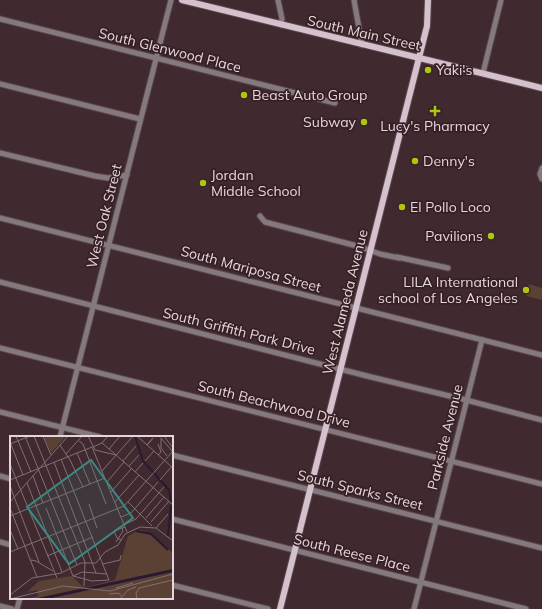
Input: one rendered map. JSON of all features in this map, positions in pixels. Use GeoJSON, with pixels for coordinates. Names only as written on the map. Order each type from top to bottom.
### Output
{"type":"FeatureCollection","features":[{"type":"Feature","properties":{"kind":"main road","name":"South Main Street"},"geometry":{"type":"LineString","coordinates":[[182,0],[204,3],[281,25],[542,88]]}},
{"type":"Feature","properties":{"kind":"main road","name":"West Alameda Avenue"},"geometry":{"type":"LineString","coordinates":[[280,609],[418,59],[427,21],[428,0]]}},
{"type":"Feature","properties":{"kind":"street","name":"West Oak Street"},"geometry":{"type":"LineString","coordinates":[[60,436],[171,0]]}},
{"type":"Feature","properties":{"kind":"street"},"geometry":{"type":"LineString","coordinates":[[278,0],[282,20],[281,25]]}},
{"type":"Feature","properties":{"kind":"street"},"geometry":{"type":"LineString","coordinates":[[354,0],[362,45]]}},
{"type":"Feature","properties":{"kind":"street"},"geometry":{"type":"LineString","coordinates":[[483,73],[502,0]]}},
{"type":"Feature","properties":{"kind":"street","name":"South Glenwood Place"},"geometry":{"type":"LineString","coordinates":[[0,19],[335,103]]}},
{"type":"Feature","properties":{"kind":"street"},"geometry":{"type":"LineString","coordinates":[[0,84],[140,119]]}},
{"type":"Feature","properties":{"kind":"street"},"geometry":{"type":"LineString","coordinates":[[0,153],[95,176],[108,178],[127,175]]}},
{"type":"Feature","properties":{"kind":"street"},"geometry":{"type":"LineString","coordinates":[[542,168],[540,174],[542,179]]}},
{"type":"Feature","properties":{"kind":"street"},"geometry":{"type":"LineString","coordinates":[[260,216],[265,222],[379,253],[448,268]]}},
{"type":"Feature","properties":{"kind":"street","name":"South Mariposa Street"},"geometry":{"type":"LineString","coordinates":[[0,218],[542,355]]}},
{"type":"Feature","properties":{"kind":"street","name":"South Griffith Park Drive"},"geometry":{"type":"LineString","coordinates":[[0,282],[542,420]]}},
{"type":"Feature","properties":{"kind":"street","name":"Parkside Avenue"},"geometry":{"type":"LineString","coordinates":[[414,609],[482,340]]}},
{"type":"Feature","properties":{"kind":"street","name":"South Beachwood Drive"},"geometry":{"type":"LineString","coordinates":[[0,348],[542,484]]}},
{"type":"Feature","properties":{"kind":"street"},"geometry":{"type":"LineString","coordinates":[[0,412],[96,436]]}},
{"type":"Feature","properties":{"kind":"street","name":"South Sparks Street"},"geometry":{"type":"LineString","coordinates":[[173,455],[310,491],[542,548]]}},
{"type":"Feature","properties":{"kind":"street"},"geometry":{"type":"LineString","coordinates":[[0,476],[10,479]]}},
{"type":"Feature","properties":{"kind":"street","name":"South Reese Place"},"geometry":{"type":"LineString","coordinates":[[173,519],[526,609]]}},
{"type":"Feature","properties":{"kind":"street"},"geometry":{"type":"LineString","coordinates":[[0,542],[10,545]]}},
{"type":"Feature","properties":{"kind":"street"},"geometry":{"type":"LineString","coordinates":[[173,585],[268,609]]}},
{"type":"Feature","properties":{"kind":"street"},"geometry":{"type":"LineString","coordinates":[[17,609],[20,599]]}},
{"type":"Feature","properties":{"kind":"street"},"geometry":{"type":"LineString","coordinates":[[0,606],[12,609]]}},
{"type":"Feature","properties":{"kind":"shaded area"},"geometry":{"type":"Polygon","coordinates":[[[529,284],[542,288],[542,300],[526,296],[529,284]]]}},
{"type":"Feature","properties":{"kind":"place","name":"Yaki's"},"geometry":{"type":"Point","coordinates":[428,70]}},
{"type":"Feature","properties":{"kind":"place","name":"Beast Auto Group"},"geometry":{"type":"Point","coordinates":[244,95]}},
{"type":"Feature","properties":{"kind":"place","name":"Lucy's Pharmacy"},"geometry":{"type":"Point","coordinates":[435,111]}},
{"type":"Feature","properties":{"kind":"place","name":"Subway"},"geometry":{"type":"Point","coordinates":[364,122]}},
{"type":"Feature","properties":{"kind":"place","name":"Denny's"},"geometry":{"type":"Point","coordinates":[415,161]}},
{"type":"Feature","properties":{"kind":"place","name":"Jordan Middle School"},"geometry":{"type":"Point","coordinates":[203,183]}},
{"type":"Feature","properties":{"kind":"place","name":"El Pollo Loco"},"geometry":{"type":"Point","coordinates":[402,207]}},
{"type":"Feature","properties":{"kind":"place","name":"Pavilions"},"geometry":{"type":"Point","coordinates":[491,236]}},
{"type":"Feature","properties":{"kind":"place","name":"LILA International school of Los Angeles"},"geometry":{"type":"Point","coordinates":[526,290]}}]}
